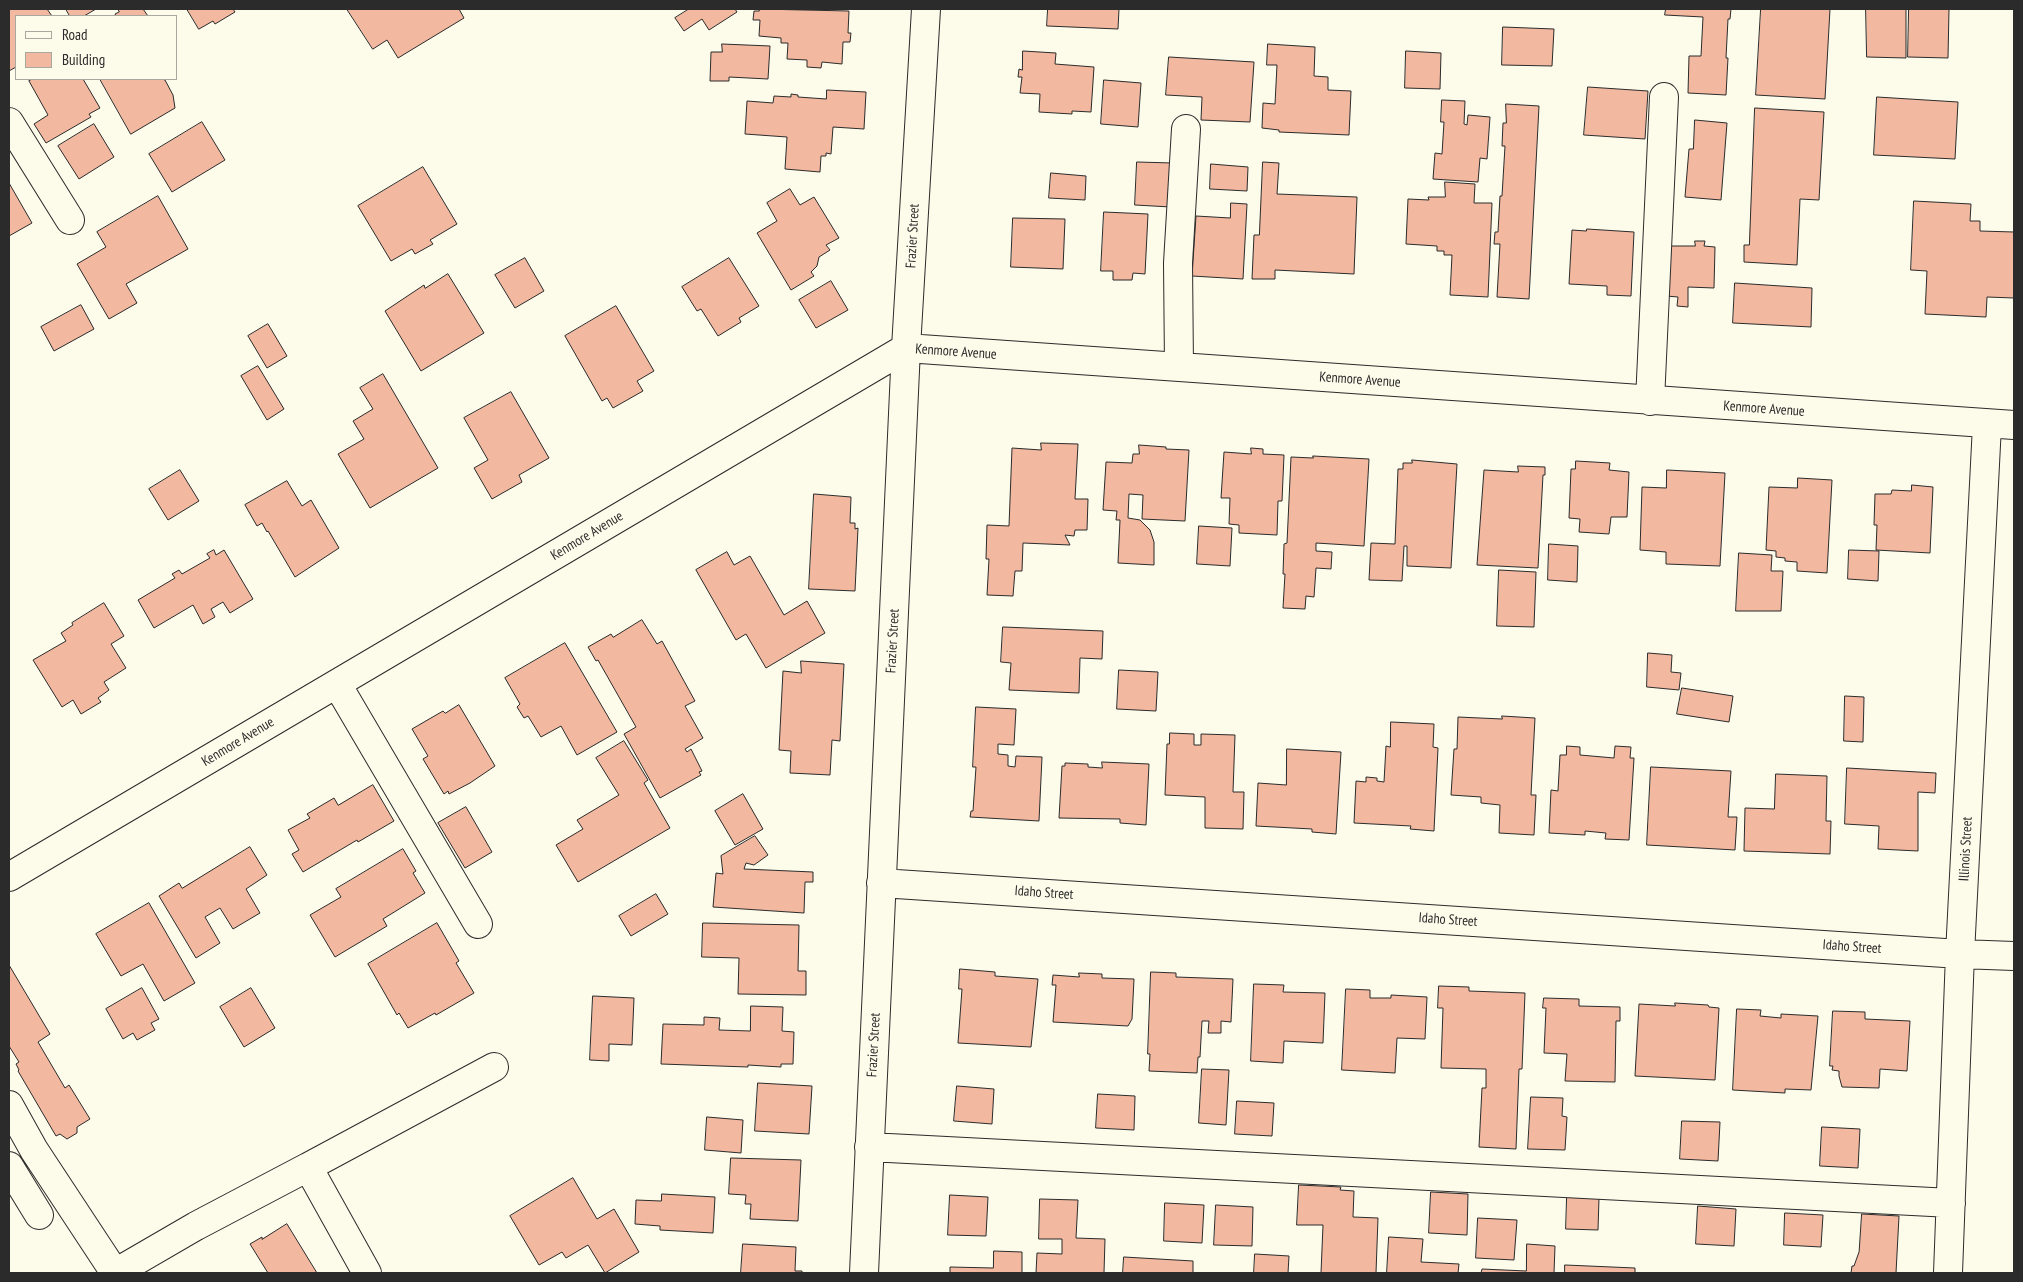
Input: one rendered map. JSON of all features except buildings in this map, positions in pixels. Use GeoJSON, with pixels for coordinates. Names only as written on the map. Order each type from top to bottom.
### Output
{"type":"FeatureCollection","features":[{"type":"Feature","properties":{"kind":"street","name":"Frazier Street"},"geometry":{"type":"LineString","coordinates":[[864,1273],[906,348],[926,9]]}},
{"type":"Feature","properties":{"kind":"street"},"geometry":{"type":"LineString","coordinates":[[1650,401],[1664,97]]}},
{"type":"Feature","properties":{"kind":"street"},"geometry":{"type":"LineString","coordinates":[[9,122],[70,220]]}},
{"type":"Feature","properties":{"kind":"street"},"geometry":{"type":"LineString","coordinates":[[1179,368],[1178,263],[1186,129]]}},
{"type":"Feature","properties":{"kind":"street","name":"Kenmore Avenue"},"geometry":{"type":"LineString","coordinates":[[9,877],[906,348],[1987,425],[2014,425]]}},
{"type":"Feature","properties":{"kind":"street","name":"Illinois Street"},"geometry":{"type":"LineString","coordinates":[[1948,1273],[1960,954],[1987,425]]}},
{"type":"Feature","properties":{"kind":"street"},"geometry":{"type":"LineString","coordinates":[[337,684],[478,924]]}},
{"type":"Feature","properties":{"kind":"street","name":"Idaho Street"},"geometry":{"type":"LineString","coordinates":[[882,883],[2014,956]]}},
{"type":"Feature","properties":{"kind":"street"},"geometry":{"type":"LineString","coordinates":[[9,1105],[34,1150],[115,1273],[196,1226],[494,1067]]}},
{"type":"Feature","properties":{"kind":"street"},"geometry":{"type":"LineString","coordinates":[[869,1147],[1951,1203]]}},
{"type":"Feature","properties":{"kind":"street"},"geometry":{"type":"LineString","coordinates":[[9,1166],[39,1215]]}},
{"type":"Feature","properties":{"kind":"street"},"geometry":{"type":"LineString","coordinates":[[308,1167],[367,1273]]}}]}
